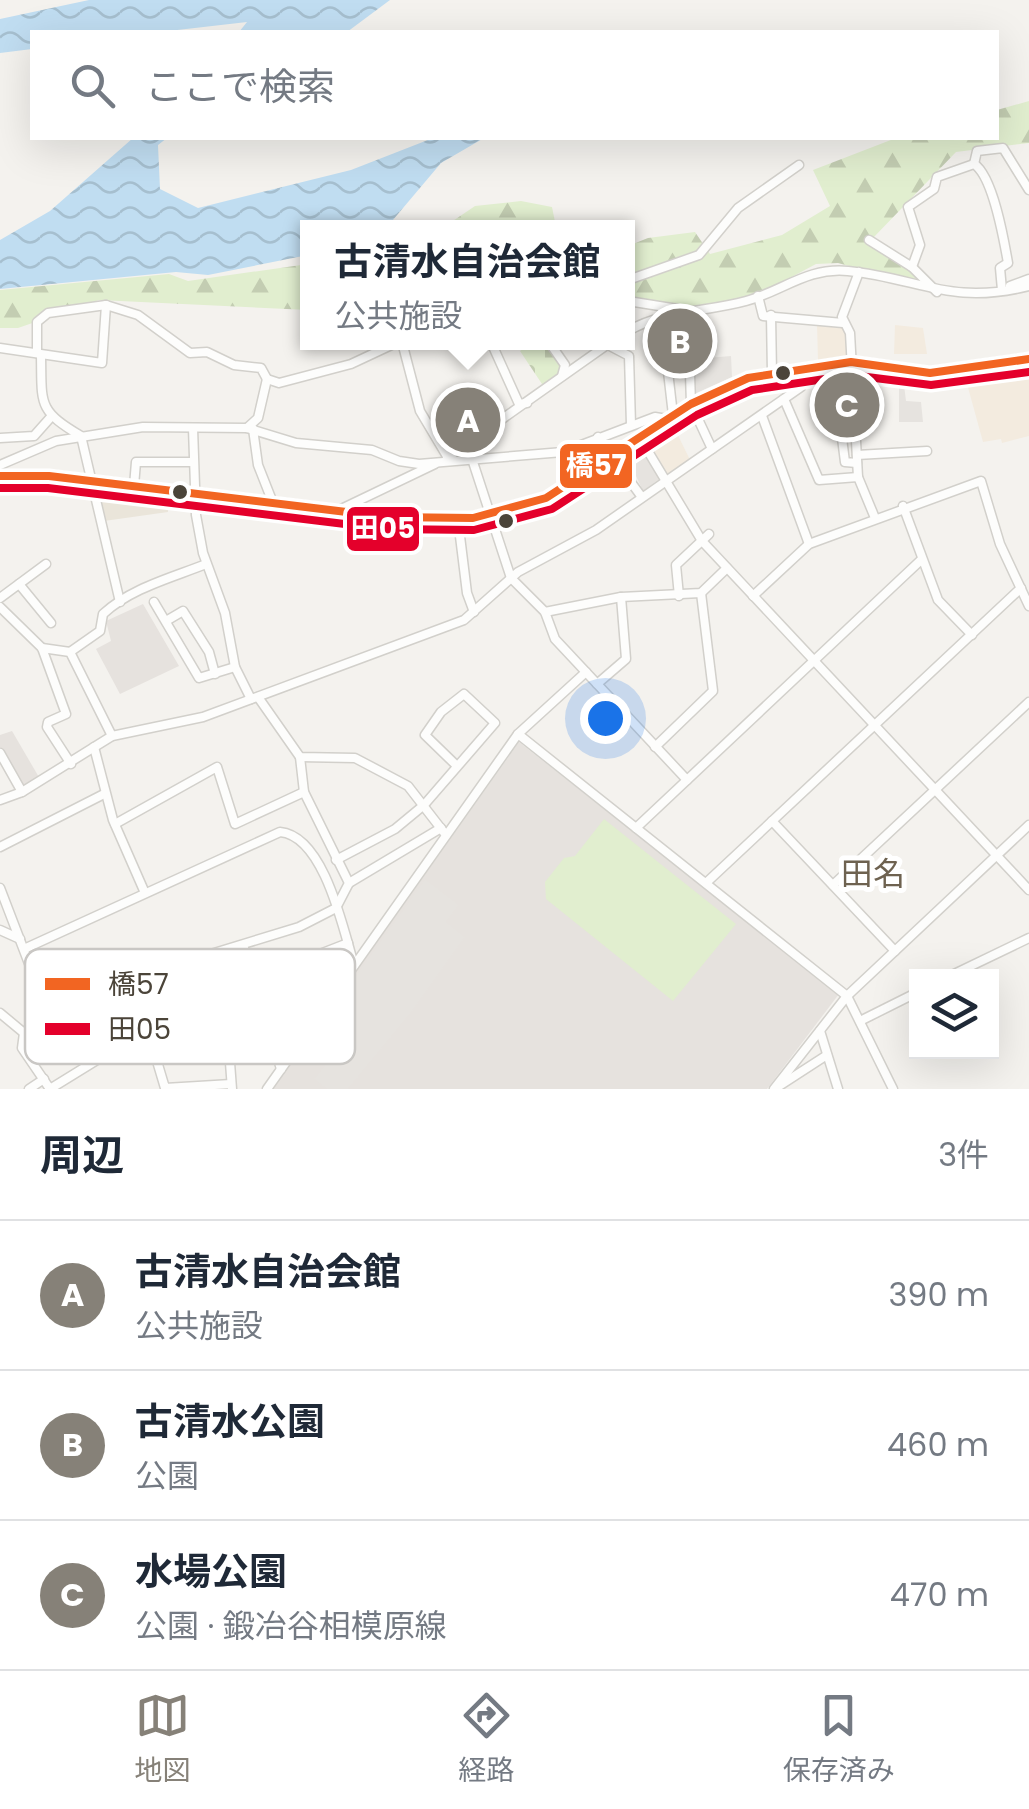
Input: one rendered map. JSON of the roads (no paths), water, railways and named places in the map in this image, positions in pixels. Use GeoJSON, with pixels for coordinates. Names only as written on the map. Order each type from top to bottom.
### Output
{"type":"FeatureCollection","features":[{"type":"Feature","properties":{"kind":"main road"},"geometry":{"type":"LineString","coordinates":[[0,476],[94,482],[337,511],[458,520],[488,516],[546,498],[690,404],[728,384],[851,362],[930,373],[1029,360]]}},
{"type":"Feature","properties":{"kind":"street"},"geometry":{"type":"LineString","coordinates":[[1002,290],[1000,268],[1008,263],[988,184],[974,164],[977,152],[1003,148],[1025,173],[1029,190]]}},
{"type":"Feature","properties":{"kind":"street"},"geometry":{"type":"LineString","coordinates":[[912,267],[920,245],[908,207],[934,188],[937,177],[974,164]]}},
{"type":"Feature","properties":{"kind":"street"},"geometry":{"type":"LineString","coordinates":[[635,278],[699,255],[738,208],[798,165]]}},
{"type":"Feature","properties":{"kind":"street"},"geometry":{"type":"LineString","coordinates":[[869,240],[912,267],[937,292]]}},
{"type":"Feature","properties":{"kind":"street"},"geometry":{"type":"LineString","coordinates":[[635,327],[657,316],[758,296],[811,273],[859,272],[937,292],[1002,290],[1029,282]]}},
{"type":"Feature","properties":{"kind":"street"},"geometry":{"type":"LineString","coordinates":[[843,323],[859,272]]}},
{"type":"Feature","properties":{"kind":"street"},"geometry":{"type":"LineString","coordinates":[[758,296],[761,314],[843,323],[850,333],[852,411],[839,414],[845,462],[927,451]]}},
{"type":"Feature","properties":{"kind":"street"},"geometry":{"type":"LineString","coordinates":[[635,302],[688,312]]}},
{"type":"Feature","properties":{"kind":"street"},"geometry":{"type":"LineString","coordinates":[[0,348],[102,363],[106,305]]}},
{"type":"Feature","properties":{"kind":"street"},"geometry":{"type":"LineString","coordinates":[[120,602],[80,436],[50,418],[41,398],[37,322],[48,312],[106,305],[138,315],[190,353],[207,352],[234,365],[262,368],[267,380],[258,418],[250,428]]}},
{"type":"Feature","properties":{"kind":"street"},"geometry":{"type":"LineString","coordinates":[[688,312],[690,404],[712,449]]}},
{"type":"Feature","properties":{"kind":"street"},"geometry":{"type":"LineString","coordinates":[[771,315],[772,374]]}},
{"type":"Feature","properties":{"kind":"street"},"geometry":{"type":"LineString","coordinates":[[267,380],[302,380],[364,350]]}},
{"type":"Feature","properties":{"kind":"street"},"geometry":{"type":"LineString","coordinates":[[402,350],[420,412],[445,460]]}},
{"type":"Feature","properties":{"kind":"street"},"geometry":{"type":"LineString","coordinates":[[495,350],[519,404],[528,403]]}},
{"type":"Feature","properties":{"kind":"street"},"geometry":{"type":"LineString","coordinates":[[555,350],[566,365],[562,376]]}},
{"type":"Feature","properties":{"kind":"street"},"geometry":{"type":"LineString","coordinates":[[337,511],[445,460],[601,350]]}},
{"type":"Feature","properties":{"kind":"street"},"geometry":{"type":"LineString","coordinates":[[620,350],[629,356],[631,426]]}},
{"type":"Feature","properties":{"kind":"street"},"geometry":{"type":"LineString","coordinates":[[0,465],[80,436],[144,427],[250,428],[296,443],[372,450],[406,463],[555,454],[656,418],[670,418],[667,363],[689,362]]}},
{"type":"Feature","properties":{"kind":"street"},"geometry":{"type":"LineString","coordinates":[[0,800],[71,764],[112,736],[188,722],[464,620],[511,578],[596,530],[784,400],[801,387],[800,369]]}},
{"type":"Feature","properties":{"kind":"street"},"geometry":{"type":"LineString","coordinates":[[784,400],[819,480],[858,477]]}},
{"type":"Feature","properties":{"kind":"street"},"geometry":{"type":"LineString","coordinates":[[762,416],[809,544]]}},
{"type":"Feature","properties":{"kind":"street"},"geometry":{"type":"LineString","coordinates":[[0,438],[34,436],[50,418]]}},
{"type":"Feature","properties":{"kind":"street"},"geometry":{"type":"LineString","coordinates":[[193,428],[194,494],[206,564],[226,613],[234,667],[300,757],[304,792],[349,883]]}},
{"type":"Feature","properties":{"kind":"street"},"geometry":{"type":"LineString","coordinates":[[250,428],[272,503]]}},
{"type":"Feature","properties":{"kind":"street"},"geometry":{"type":"LineString","coordinates":[[34,436],[36,450]]}},
{"type":"Feature","properties":{"kind":"street"},"geometry":{"type":"LineString","coordinates":[[598,437],[640,496]]}},
{"type":"Feature","properties":{"kind":"street"},"geometry":{"type":"LineString","coordinates":[[640,438],[664,482],[727,568],[1029,890]]}},
{"type":"Feature","properties":{"kind":"street"},"geometry":{"type":"LineString","coordinates":[[472,458],[511,578],[544,612],[555,639],[686,780]]}},
{"type":"Feature","properties":{"kind":"street"},"geometry":{"type":"LineString","coordinates":[[857,459],[858,477],[875,518]]}},
{"type":"Feature","properties":{"kind":"street"},"geometry":{"type":"LineString","coordinates":[[134,486],[136,462],[192,462]]}},
{"type":"Feature","properties":{"kind":"street"},"geometry":{"type":"LineString","coordinates":[[753,596],[809,544],[902,506],[981,481],[1000,544],[1029,606]]}},
{"type":"Feature","properties":{"kind":"street"},"geometry":{"type":"LineString","coordinates":[[902,506],[938,600],[972,635]]}},
{"type":"Feature","properties":{"kind":"street"},"geometry":{"type":"LineString","coordinates":[[458,520],[467,592],[474,612]]}},
{"type":"Feature","properties":{"kind":"street"},"geometry":{"type":"LineString","coordinates":[[679,596],[676,565],[706,538]]}},
{"type":"Feature","properties":{"kind":"street"},"geometry":{"type":"LineString","coordinates":[[636,828],[921,560]]}},
{"type":"Feature","properties":{"kind":"street"},"geometry":{"type":"LineString","coordinates":[[0,598],[46,564]]}},
{"type":"Feature","properties":{"kind":"street"},"geometry":{"type":"LineString","coordinates":[[42,648],[70,652],[100,631],[104,614],[120,602],[158,580],[206,564]]}},
{"type":"Feature","properties":{"kind":"street"},"geometry":{"type":"LineString","coordinates":[[544,612],[621,597],[701,593],[727,568]]}},
{"type":"Feature","properties":{"kind":"street"},"geometry":{"type":"LineString","coordinates":[[19,584],[51,623]]}},
{"type":"Feature","properties":{"kind":"street"},"geometry":{"type":"LineString","coordinates":[[706,883],[1021,588]]}},
{"type":"Feature","properties":{"kind":"street"},"geometry":{"type":"LineString","coordinates":[[654,746],[713,691],[701,593]]}},
{"type":"Feature","properties":{"kind":"street"},"geometry":{"type":"LineString","coordinates":[[597,684],[626,659],[621,597]]}},
{"type":"Feature","properties":{"kind":"street"},"geometry":{"type":"LineString","coordinates":[[154,602],[199,678],[234,667]]}},
{"type":"Feature","properties":{"kind":"street"},"geometry":{"type":"LineString","coordinates":[[0,607],[42,648],[66,714],[47,727],[71,764]]}},
{"type":"Feature","properties":{"kind":"street"},"geometry":{"type":"LineString","coordinates":[[166,621],[183,611],[209,652],[215,674]]}},
{"type":"Feature","properties":{"kind":"street"},"geometry":{"type":"LineString","coordinates":[[70,652],[112,736]]}},
{"type":"Feature","properties":{"kind":"street"},"geometry":{"type":"LineString","coordinates":[[355,964],[444,832],[518,734],[586,672]]}},
{"type":"Feature","properties":{"kind":"street"},"geometry":{"type":"LineString","coordinates":[[336,860],[395,829],[424,805],[495,723],[464,694],[442,712],[425,735],[457,766]]}},
{"type":"Feature","properties":{"kind":"street"},"geometry":{"type":"LineString","coordinates":[[833,885],[1029,702]]}},
{"type":"Feature","properties":{"kind":"street"},"geometry":{"type":"LineString","coordinates":[[518,734],[847,996],[893,1089]]}},
{"type":"Feature","properties":{"kind":"street"},"geometry":{"type":"LineString","coordinates":[[94,747],[114,824],[145,893]]}},
{"type":"Feature","properties":{"kind":"street"},"geometry":{"type":"LineString","coordinates":[[0,752],[22,792]]}},
{"type":"Feature","properties":{"kind":"street"},"geometry":{"type":"LineString","coordinates":[[300,757],[355,758],[408,786],[444,832]]}},
{"type":"Feature","properties":{"kind":"street"},"geometry":{"type":"LineString","coordinates":[[114,824],[217,768],[235,824],[304,792]]}},
{"type":"Feature","properties":{"kind":"street"},"geometry":{"type":"LineString","coordinates":[[0,847],[104,794]]}},
{"type":"Feature","properties":{"kind":"street"},"geometry":{"type":"LineString","coordinates":[[772,821],[895,951]]}},
{"type":"Feature","properties":{"kind":"street"},"geometry":{"type":"LineString","coordinates":[[774,1089],[847,996],[1029,825]]}},
{"type":"Feature","properties":{"kind":"street"},"geometry":{"type":"LineString","coordinates":[[0,888],[24,949],[280,832],[304,840],[336,908],[349,949]]}},
{"type":"Feature","properties":{"kind":"street"},"geometry":{"type":"LineString","coordinates":[[229,949],[300,927],[336,908],[349,883],[444,832]]}},
{"type":"Feature","properties":{"kind":"street"},"geometry":{"type":"LineString","coordinates":[[0,930],[20,938]]}},
{"type":"Feature","properties":{"kind":"street"},"geometry":{"type":"LineString","coordinates":[[965,969],[1029,938]]}},
{"type":"Feature","properties":{"kind":"street"},"geometry":{"type":"LineString","coordinates":[[335,949],[348,944]]}},
{"type":"Feature","properties":{"kind":"street"},"geometry":{"type":"LineString","coordinates":[[242,945],[243,949]]}},
{"type":"Feature","properties":{"kind":"street"},"geometry":{"type":"LineString","coordinates":[[860,1020],[909,996]]}},
{"type":"Feature","properties":{"kind":"street"},"geometry":{"type":"LineString","coordinates":[[0,1013],[24,1033],[25,1052]]}},
{"type":"Feature","properties":{"kind":"street"},"geometry":{"type":"LineString","coordinates":[[820,1031],[838,1089]]}},
{"type":"Feature","properties":{"kind":"street"},"geometry":{"type":"LineString","coordinates":[[774,1089],[827,1055]]}},
{"type":"Feature","properties":{"kind":"street"},"geometry":{"type":"LineString","coordinates":[[34,1064],[50,1089],[87,1064]]}},
{"type":"Feature","properties":{"kind":"street"},"geometry":{"type":"LineString","coordinates":[[158,1064],[166,1088],[231,1086]]}},
{"type":"Feature","properties":{"kind":"street"},"geometry":{"type":"LineString","coordinates":[[278,1064],[280,1069]]}},
{"type":"Feature","properties":{"kind":"street"},"geometry":{"type":"LineString","coordinates":[[267,1089],[284,1064]]}},
{"type":"Feature","properties":{"kind":"street"},"geometry":{"type":"LineString","coordinates":[[28,1089],[44,1078]]}},
{"type":"Feature","properties":{"kind":"water"},"geometry":{"type":"Polygon","coordinates":[[[89,0],[390,0],[350,30],[241,30],[247,22],[177,30],[30,30],[30,49],[0,53],[0,19],[89,0]]]}},
{"type":"Feature","properties":{"kind":"water"},"geometry":{"type":"Polygon","coordinates":[[[131,140],[164,140],[158,145],[160,189],[198,208],[351,170],[428,140],[481,140],[441,163],[393,220],[300,220],[300,257],[208,275],[176,272],[0,289],[0,240],[50,211],[131,140]]]}},
{"type":"Feature","properties":{"kind":"place","name":"古清水公園"},"geometry":{"type":"Point","coordinates":[680,341]}},
{"type":"Feature","properties":{"kind":"place","name":"水場公園"},"geometry":{"type":"Point","coordinates":[847,405]}},
{"type":"Feature","properties":{"kind":"place","name":"古清水自治会館"},"geometry":{"type":"Point","coordinates":[468,420]}},
{"type":"Feature","properties":{"kind":"district","name":"田名"},"geometry":{"type":"Point","coordinates":[873,873]}}]}
